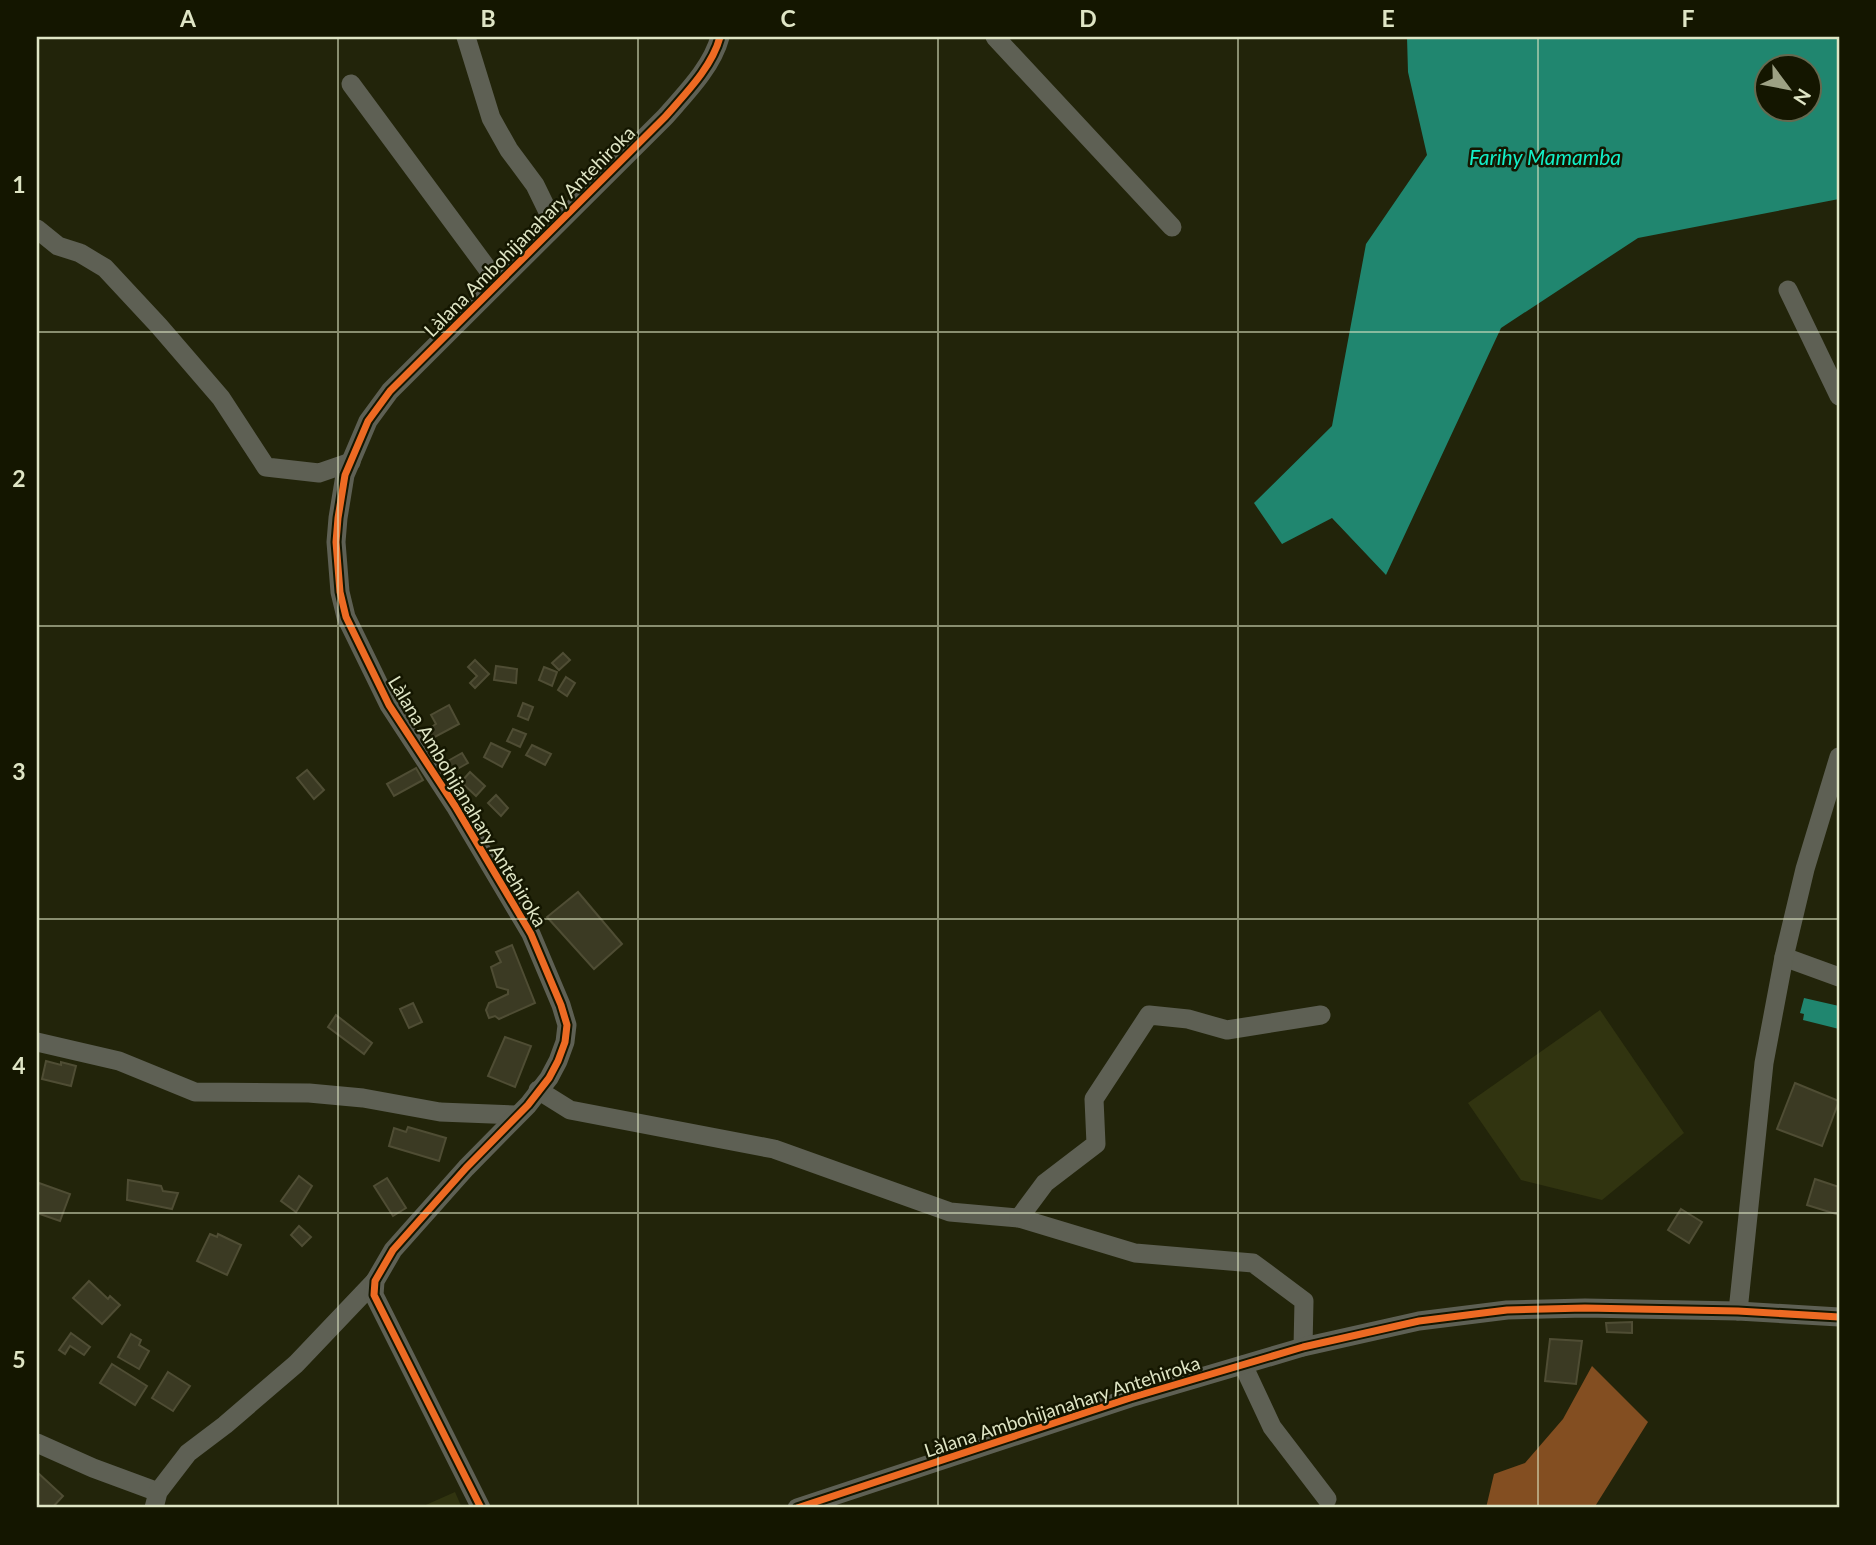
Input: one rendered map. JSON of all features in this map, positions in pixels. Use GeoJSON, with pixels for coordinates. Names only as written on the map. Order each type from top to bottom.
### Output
{"type":"FeatureCollection","features":[{"type":"Feature","properties":{"kind":"street"},"geometry":{"type":"LineString","coordinates":[[466,37],[491,118],[509,150],[535,185],[555,226]]}},
{"type":"Feature","properties":{"kind":"street"},"geometry":{"type":"LineString","coordinates":[[995,37],[1172,227]]}},
{"type":"Feature","properties":{"kind":"street","name":"Làlana Ambohijanahary Antehiroka"},"geometry":{"type":"LineString","coordinates":[[156,1500],[188,1453],[296,1364],[375,1281],[393,1250],[527,1105],[549,1078],[558,1061],[565,1042],[566,1025],[561,1005],[531,934],[455,806],[389,705],[346,617],[340,592],[336,542],[343,483],[368,421],[390,391],[665,117],[691,86],[721,42]]}},
{"type":"Feature","properties":{"kind":"street"},"geometry":{"type":"LineString","coordinates":[[351,84],[498,283]]}},
{"type":"Feature","properties":{"kind":"street"},"geometry":{"type":"LineString","coordinates":[[37,229],[58,246],[80,253],[105,268],[221,398],[266,467],[319,473],[351,462]]}},
{"type":"Feature","properties":{"kind":"street"},"geometry":{"type":"LineString","coordinates":[[1788,289],[1839,396]]}},
{"type":"Feature","properties":{"kind":"street"},"geometry":{"type":"LineString","coordinates":[[1738,1311],[1763,1063],[1784,957],[1816,829],[1839,757]]}},
{"type":"Feature","properties":{"kind":"street"},"geometry":{"type":"LineString","coordinates":[[1816,829],[1839,806]]}},
{"type":"Feature","properties":{"kind":"street"},"geometry":{"type":"LineString","coordinates":[[1784,957],[1839,977]]}},
{"type":"Feature","properties":{"kind":"street"},"geometry":{"type":"LineString","coordinates":[[1019,1218],[1045,1183],[1096,1144],[1094,1099],[1149,1016],[1188,1019],[1227,1030],[1321,1015]]}},
{"type":"Feature","properties":{"kind":"street"},"geometry":{"type":"LineString","coordinates":[[37,1042],[120,1061],[195,1092],[323,1094],[363,1098],[440,1112],[516,1115]]}},
{"type":"Feature","properties":{"kind":"street"},"geometry":{"type":"LineString","coordinates":[[538,1090],[570,1110],[774,1149],[950,1212],[1019,1218],[1135,1253],[1253,1263],[1304,1301],[1304,1347]]}},
{"type":"Feature","properties":{"kind":"street"},"geometry":{"type":"LineString","coordinates":[[375,1281],[374,1295],[481,1508]]}},
{"type":"Feature","properties":{"kind":"street","name":"Làlana Ambohijanahary Antehiroka"},"geometry":{"type":"LineString","coordinates":[[797,1508],[1130,1398],[1304,1347],[1419,1321],[1507,1310],[1585,1308],[1738,1311],[1839,1317]]}},
{"type":"Feature","properties":{"kind":"street"},"geometry":{"type":"LineString","coordinates":[[1243,1365],[1272,1427],[1327,1499]]}},
{"type":"Feature","properties":{"kind":"street"},"geometry":{"type":"LineString","coordinates":[[37,1443],[156,1500]]}},
{"type":"Feature","properties":{"kind":"shaded area"},"geometry":{"type":"Polygon","coordinates":[[[1600,1010],[1684,1133],[1602,1200],[1521,1180],[1468,1103],[1600,1010]]]}},
{"type":"Feature","properties":{"kind":"shaded area"},"geometry":{"type":"Polygon","coordinates":[[[1592,1366],[1648,1422],[1594,1508],[1486,1508],[1494,1474],[1525,1463],[1563,1419],[1592,1366]]]}},
{"type":"Feature","properties":{"kind":"shaded area"},"geometry":{"type":"Polygon","coordinates":[[[455,1492],[462,1508],[419,1508],[455,1492]]]}},
{"type":"Feature","properties":{"kind":"water","name":"Farihy Mamamba"},"geometry":{"type":"Polygon","coordinates":[[[1407,37],[1839,37],[1839,199],[1638,238],[1501,328],[1386,575],[1332,518],[1282,544],[1254,503],[1332,426],[1366,244],[1427,155],[1408,72],[1407,37]]]}},
{"type":"Feature","properties":{"kind":"water"},"geometry":{"type":"Polygon","coordinates":[[[1804,998],[1839,1006],[1839,1029],[1803,1020],[1804,1014],[1800,1013],[1804,998]]]}},
{"type":"Feature","properties":{"kind":"building"},"geometry":{"type":"Polygon","coordinates":[[[563,653],[570,660],[559,670],[552,663],[563,653]]]}},
{"type":"Feature","properties":{"kind":"building"},"geometry":{"type":"Polygon","coordinates":[[[475,660],[489,674],[475,688],[470,683],[477,676],[468,667],[475,660]]]}},
{"type":"Feature","properties":{"kind":"building"},"geometry":{"type":"Polygon","coordinates":[[[496,666],[517,669],[516,683],[494,680],[496,666]]]}},
{"type":"Feature","properties":{"kind":"building"},"geometry":{"type":"Polygon","coordinates":[[[544,667],[557,672],[552,686],[539,680],[544,667]]]}},
{"type":"Feature","properties":{"kind":"building"},"geometry":{"type":"Polygon","coordinates":[[[566,677],[575,683],[567,696],[558,690],[566,677]]]}},
{"type":"Feature","properties":{"kind":"building"},"geometry":{"type":"Polygon","coordinates":[[[523,703],[533,707],[528,720],[518,716],[523,703]]]}},
{"type":"Feature","properties":{"kind":"building"},"geometry":{"type":"Polygon","coordinates":[[[449,705],[459,724],[433,738],[428,729],[436,724],[431,715],[449,705]]]}},
{"type":"Feature","properties":{"kind":"building"},"geometry":{"type":"Polygon","coordinates":[[[513,729],[526,734],[520,747],[507,741],[513,729]]]}},
{"type":"Feature","properties":{"kind":"building"},"geometry":{"type":"Polygon","coordinates":[[[491,743],[510,752],[502,767],[484,757],[491,743]]]}},
{"type":"Feature","properties":{"kind":"building"},"geometry":{"type":"Polygon","coordinates":[[[532,745],[551,754],[545,765],[526,755],[532,745]]]}},
{"type":"Feature","properties":{"kind":"building"},"geometry":{"type":"Polygon","coordinates":[[[462,753],[468,763],[452,772],[446,762],[462,753]]]}},
{"type":"Feature","properties":{"kind":"building"},"geometry":{"type":"Polygon","coordinates":[[[416,768],[423,780],[394,796],[387,784],[416,768]]]}},
{"type":"Feature","properties":{"kind":"building"},"geometry":{"type":"Polygon","coordinates":[[[307,770],[324,790],[314,799],[297,778],[307,770]]]}},
{"type":"Feature","properties":{"kind":"building"},"geometry":{"type":"Polygon","coordinates":[[[470,772],[485,786],[476,796],[461,782],[470,772]]]}},
{"type":"Feature","properties":{"kind":"building"},"geometry":{"type":"Polygon","coordinates":[[[496,795],[508,808],[501,816],[488,803],[496,795]]]}},
{"type":"Feature","properties":{"kind":"building"},"geometry":{"type":"Polygon","coordinates":[[[578,892],[622,944],[594,969],[547,917],[578,892]]]}},
{"type":"Feature","properties":{"kind":"building"},"geometry":{"type":"Polygon","coordinates":[[[512,945],[535,1003],[499,1019],[495,1016],[489,1018],[486,1010],[489,1003],[508,994],[508,990],[497,987],[491,967],[501,962],[496,952],[512,945]]]}},
{"type":"Feature","properties":{"kind":"building"},"geometry":{"type":"Polygon","coordinates":[[[413,1003],[422,1022],[409,1028],[400,1009],[413,1003]]]}},
{"type":"Feature","properties":{"kind":"building"},"geometry":{"type":"Polygon","coordinates":[[[336,1015],[372,1043],[364,1054],[328,1027],[336,1015]]]}},
{"type":"Feature","properties":{"kind":"building"},"geometry":{"type":"Polygon","coordinates":[[[505,1037],[531,1046],[515,1087],[488,1076],[505,1037]]]}},
{"type":"Feature","properties":{"kind":"building"},"geometry":{"type":"Polygon","coordinates":[[[46,1061],[76,1066],[71,1086],[42,1079],[46,1061]]]}},
{"type":"Feature","properties":{"kind":"building"},"geometry":{"type":"Polygon","coordinates":[[[1795,1083],[1839,1101],[1822,1146],[1777,1129],[1795,1083]]]}},
{"type":"Feature","properties":{"kind":"building"},"geometry":{"type":"Polygon","coordinates":[[[408,1127],[446,1138],[439,1161],[389,1146],[394,1128],[406,1132],[408,1127]]]}},
{"type":"Feature","properties":{"kind":"building"},"geometry":{"type":"Polygon","coordinates":[[[299,1176],[312,1186],[296,1212],[281,1201],[299,1176]]]}},
{"type":"Feature","properties":{"kind":"building"},"geometry":{"type":"Polygon","coordinates":[[[387,1178],[406,1208],[393,1216],[374,1186],[387,1178]]]}},
{"type":"Feature","properties":{"kind":"building"},"geometry":{"type":"Polygon","coordinates":[[[1815,1179],[1839,1187],[1839,1215],[1807,1205],[1815,1179]]]}},
{"type":"Feature","properties":{"kind":"building"},"geometry":{"type":"Polygon","coordinates":[[[128,1180],[161,1186],[163,1191],[178,1193],[172,1209],[127,1200],[128,1180]]]}},
{"type":"Feature","properties":{"kind":"building"},"geometry":{"type":"Polygon","coordinates":[[[39,1183],[70,1194],[60,1221],[37,1213],[39,1183]]]}},
{"type":"Feature","properties":{"kind":"building"},"geometry":{"type":"Polygon","coordinates":[[[1681,1209],[1702,1222],[1689,1243],[1668,1230],[1681,1209]]]}},
{"type":"Feature","properties":{"kind":"building"},"geometry":{"type":"Polygon","coordinates":[[[299,1226],[311,1237],[302,1246],[291,1235],[299,1226]]]}},
{"type":"Feature","properties":{"kind":"building"},"geometry":{"type":"Polygon","coordinates":[[[210,1234],[217,1237],[218,1234],[241,1245],[227,1275],[197,1261],[210,1234]]]}},
{"type":"Feature","properties":{"kind":"building"},"geometry":{"type":"Polygon","coordinates":[[[89,1281],[108,1299],[110,1296],[120,1305],[102,1324],[73,1298],[89,1281]]]}},
{"type":"Feature","properties":{"kind":"building"},"geometry":{"type":"Polygon","coordinates":[[[1632,1322],[1632,1333],[1607,1332],[1606,1323],[1632,1322]]]}},
{"type":"Feature","properties":{"kind":"building"},"geometry":{"type":"Polygon","coordinates":[[[71,1333],[90,1347],[84,1355],[70,1346],[65,1354],[59,1350],[71,1333]]]}},
{"type":"Feature","properties":{"kind":"building"},"geometry":{"type":"Polygon","coordinates":[[[131,1334],[141,1340],[139,1345],[149,1351],[139,1369],[118,1357],[131,1334]]]}},
{"type":"Feature","properties":{"kind":"building"},"geometry":{"type":"Polygon","coordinates":[[[1550,1339],[1582,1341],[1576,1384],[1545,1381],[1550,1339]]]}},
{"type":"Feature","properties":{"kind":"building"},"geometry":{"type":"Polygon","coordinates":[[[112,1364],[147,1386],[135,1405],[100,1383],[112,1364]]]}},
{"type":"Feature","properties":{"kind":"building"},"geometry":{"type":"Polygon","coordinates":[[[168,1372],[190,1386],[173,1411],[152,1398],[168,1372]]]}},
{"type":"Feature","properties":{"kind":"building"},"geometry":{"type":"Polygon","coordinates":[[[37,1472],[63,1496],[52,1508],[37,1508],[37,1472]]]}},
{"type":"Feature","properties":{"kind":"cycle path"},"geometry":{"type":"LineString","coordinates":[[481,1508],[374,1295],[375,1281],[393,1250],[466,1168],[528,1105],[549,1078],[565,1042],[567,1025],[531,934],[455,806],[389,705],[346,617],[340,592],[336,542],[338,518],[345,475],[368,421],[390,391],[665,117],[705,69],[720,37]]}},
{"type":"Feature","properties":{"kind":"cycle path"},"geometry":{"type":"LineString","coordinates":[[797,1508],[1130,1398],[1303,1347],[1419,1321],[1507,1310],[1585,1308],[1738,1311],[1839,1317]]}}]}
